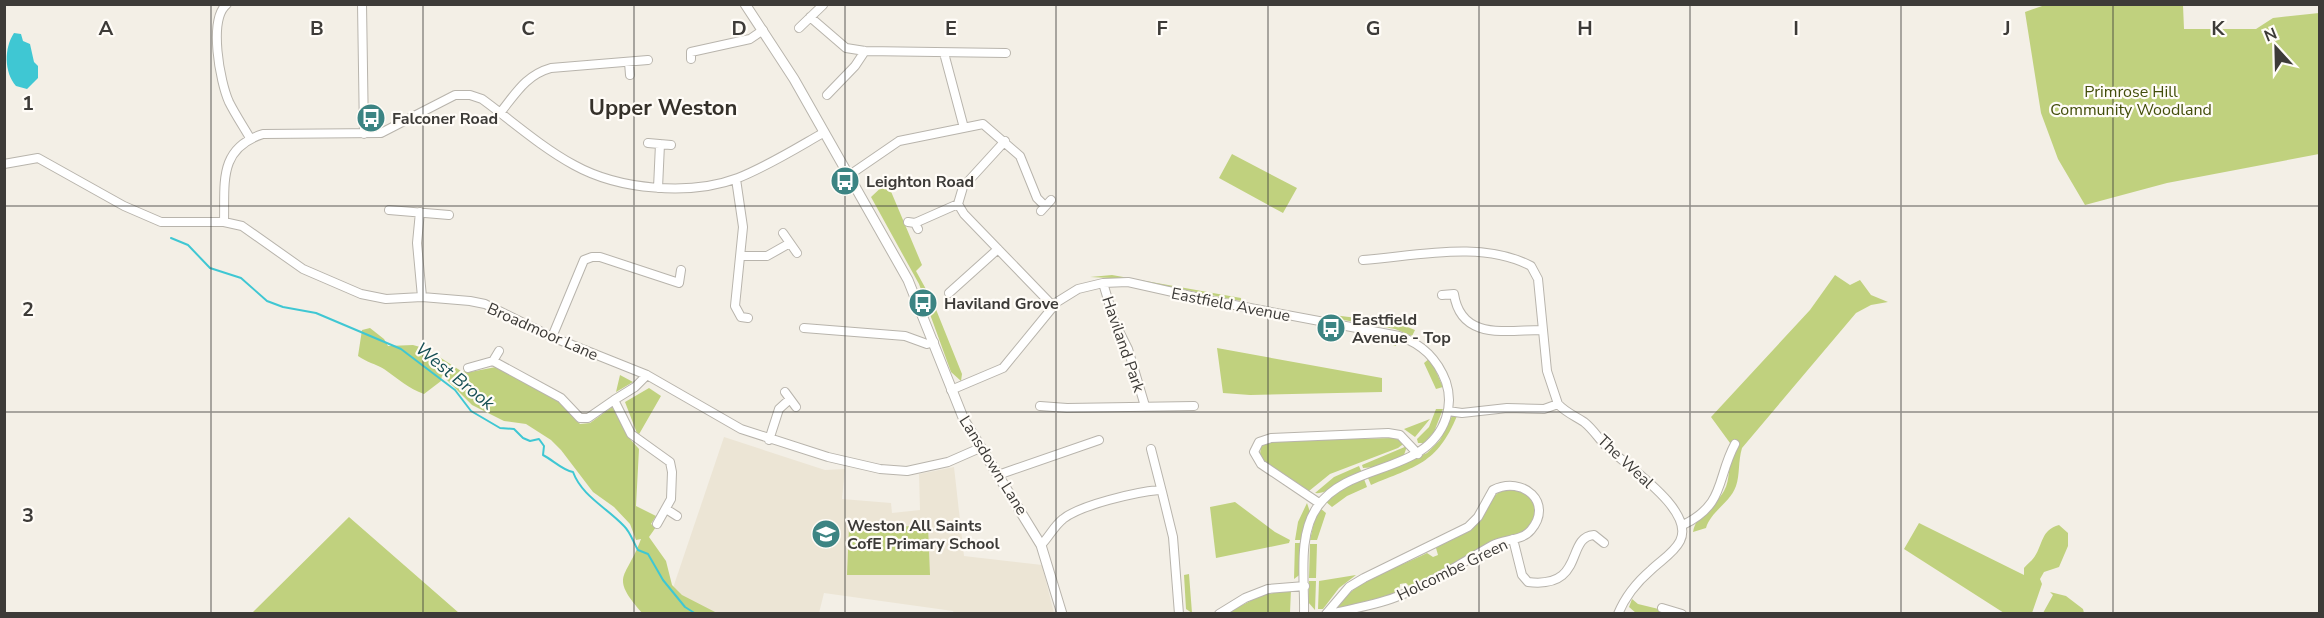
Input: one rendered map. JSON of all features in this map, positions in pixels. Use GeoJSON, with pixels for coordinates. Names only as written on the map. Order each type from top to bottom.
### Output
{"type":"FeatureCollection","features":[{"type":"Feature","properties":{"kind":"street"},"geometry":{"type":"LineString","coordinates":[[227,4],[218,16],[216,28],[221,74],[229,102],[250,138]]}},
{"type":"Feature","properties":{"kind":"street"},"geometry":{"type":"LineString","coordinates":[[362,4],[364,134]]}},
{"type":"Feature","properties":{"kind":"street","name":"Lansdown Lane"},"geometry":{"type":"LineString","coordinates":[[746,4],[908,280],[951,390],[980,448],[1041,545],[1062,614]]}},
{"type":"Feature","properties":{"kind":"street"},"geometry":{"type":"LineString","coordinates":[[799,28],[823,5]]}},
{"type":"Feature","properties":{"kind":"street"},"geometry":{"type":"LineString","coordinates":[[810,17],[846,48],[865,51],[1006,53]]}},
{"type":"Feature","properties":{"kind":"street"},"geometry":{"type":"LineString","coordinates":[[691,59],[691,52],[750,39],[763,30]]}},
{"type":"Feature","properties":{"kind":"street"},"geometry":{"type":"LineString","coordinates":[[826,94],[855,66],[865,51]]}},
{"type":"Feature","properties":{"kind":"street"},"geometry":{"type":"LineString","coordinates":[[944,52],[964,128]]}},
{"type":"Feature","properties":{"kind":"street"},"geometry":{"type":"LineString","coordinates":[[500,112],[536,73],[551,68],[648,60]]}},
{"type":"Feature","properties":{"kind":"street"},"geometry":{"type":"LineString","coordinates":[[629,62],[630,75]]}},
{"type":"Feature","properties":{"kind":"street"},"geometry":{"type":"LineString","coordinates":[[224,222],[229,160],[236,149],[250,138],[263,134],[364,134],[388,131],[455,95],[470,95],[482,99],[576,166],[610,180],[658,188],[697,186],[736,178],[773,162],[823,133]]}},
{"type":"Feature","properties":{"kind":"street"},"geometry":{"type":"LineString","coordinates":[[848,176],[898,141],[983,124],[1020,156],[1037,198],[1046,206]]}},
{"type":"Feature","properties":{"kind":"street"},"geometry":{"type":"LineString","coordinates":[[1005,141],[963,187],[958,204],[964,214],[1053,306]]}},
{"type":"Feature","properties":{"kind":"street"},"geometry":{"type":"LineString","coordinates":[[648,143],[671,145]]}},
{"type":"Feature","properties":{"kind":"street"},"geometry":{"type":"LineString","coordinates":[[658,188],[660,144]]}},
{"type":"Feature","properties":{"kind":"street","name":"Broadmoor Lane"},"geometry":{"type":"LineString","coordinates":[[4,164],[38,158],[124,206],[161,222],[224,222],[242,226],[303,269],[341,287],[386,298],[422,297],[485,304],[552,337],[647,375],[741,429],[769,440],[828,457],[907,471],[940,464],[980,448]]}},
{"type":"Feature","properties":{"kind":"street"},"geometry":{"type":"LineString","coordinates":[[736,178],[743,227],[742,256],[735,306],[741,317],[748,318]]}},
{"type":"Feature","properties":{"kind":"street"},"geometry":{"type":"LineString","coordinates":[[913,225],[958,204]]}},
{"type":"Feature","properties":{"kind":"street"},"geometry":{"type":"LineString","coordinates":[[389,210],[449,216]]}},
{"type":"Feature","properties":{"kind":"street"},"geometry":{"type":"LineString","coordinates":[[420,212],[417,243],[422,297]]}},
{"type":"Feature","properties":{"kind":"street"},"geometry":{"type":"LineString","coordinates":[[783,233],[796,253]]}},
{"type":"Feature","properties":{"kind":"street"},"geometry":{"type":"LineString","coordinates":[[742,256],[767,256],[790,243]]}},
{"type":"Feature","properties":{"kind":"street"},"geometry":{"type":"LineString","coordinates":[[949,295],[998,249]]}},
{"type":"Feature","properties":{"kind":"street"},"geometry":{"type":"LineString","coordinates":[[1304,614],[1308,527],[1319,503],[1344,484],[1418,454],[1434,441],[1448,411],[1462,413],[1507,408],[1544,409],[1558,404],[1548,380],[1541,330],[1537,274],[1526,263],[1505,256],[1479,253],[1363,260]]}},
{"type":"Feature","properties":{"kind":"street"},"geometry":{"type":"LineString","coordinates":[[552,337],[584,261],[592,257],[600,257],[679,283],[681,270]]}},
{"type":"Feature","properties":{"kind":"street","name":"Eastfield Avenue"},"geometry":{"type":"LineString","coordinates":[[951,390],[978,381],[1003,368],[1053,306],[1078,289],[1103,283],[1128,282],[1213,301],[1399,336],[1413,341],[1426,351],[1439,367],[1448,388],[1448,411]]}},
{"type":"Feature","properties":{"kind":"street","name":"Haviland Park"},"geometry":{"type":"LineString","coordinates":[[1103,283],[1114,323],[1128,350],[1145,406]]}},
{"type":"Feature","properties":{"kind":"street"},"geometry":{"type":"LineString","coordinates":[[1442,295],[1454,294],[1459,310],[1478,328],[1488,331],[1541,330]]}},
{"type":"Feature","properties":{"kind":"street"},"geometry":{"type":"LineString","coordinates":[[804,328],[905,336],[918,343],[934,342]]}},
{"type":"Feature","properties":{"kind":"street"},"geometry":{"type":"LineString","coordinates":[[468,368],[493,361],[499,351]]}},
{"type":"Feature","properties":{"kind":"street"},"geometry":{"type":"LineString","coordinates":[[493,361],[538,388],[561,398],[580,418],[588,418],[635,387],[647,375]]}},
{"type":"Feature","properties":{"kind":"street"},"geometry":{"type":"LineString","coordinates":[[785,392],[796,407]]}},
{"type":"Feature","properties":{"kind":"street"},"geometry":{"type":"LineString","coordinates":[[769,440],[779,409],[790,399]]}},
{"type":"Feature","properties":{"kind":"street"},"geometry":{"type":"LineString","coordinates":[[614,400],[631,434],[670,462],[671,499],[657,524]]}},
{"type":"Feature","properties":{"kind":"street","name":"The Weal"},"geometry":{"type":"LineString","coordinates":[[1558,404],[1585,423],[1605,445],[1656,489],[1683,525]]}},
{"type":"Feature","properties":{"kind":"street","name":"Haviland Park"},"geometry":{"type":"LineString","coordinates":[[1040,406],[1067,408],[1194,406]]}},
{"type":"Feature","properties":{"kind":"street"},"geometry":{"type":"LineString","coordinates":[[1319,503],[1261,464],[1254,452],[1259,442],[1271,438],[1388,433],[1400,435],[1418,454]]}},
{"type":"Feature","properties":{"kind":"street"},"geometry":{"type":"LineString","coordinates":[[998,475],[1099,440]]}},
{"type":"Feature","properties":{"kind":"street"},"geometry":{"type":"LineString","coordinates":[[1618,613],[1627,596],[1644,576],[1679,543],[1683,525],[1691,521],[1718,494],[1726,463],[1735,444]]}},
{"type":"Feature","properties":{"kind":"street"},"geometry":{"type":"LineString","coordinates":[[1151,449],[1173,537],[1179,614]]}},
{"type":"Feature","properties":{"kind":"street","name":"Holcombe Green"},"geometry":{"type":"LineString","coordinates":[[1512,484],[1529,491],[1537,504],[1537,521],[1530,531],[1494,544],[1451,571],[1397,597],[1328,614],[1349,587],[1468,526],[1478,517],[1493,490],[1512,484]]}},
{"type":"Feature","properties":{"kind":"street"},"geometry":{"type":"LineString","coordinates":[[1041,545],[1060,522],[1071,514],[1154,490],[1162,492]]}},
{"type":"Feature","properties":{"kind":"street"},"geometry":{"type":"LineString","coordinates":[[666,509],[677,516]]}},
{"type":"Feature","properties":{"kind":"street"},"geometry":{"type":"LineString","coordinates":[[1513,539],[1522,575],[1528,582],[1535,583],[1555,579],[1570,569],[1578,545],[1588,535],[1594,535],[1604,543]]}},
{"type":"Feature","properties":{"kind":"street"},"geometry":{"type":"LineString","coordinates":[[1219,614],[1245,598],[1268,589],[1305,586]]}},
{"type":"Feature","properties":{"kind":"street"},"geometry":{"type":"LineString","coordinates":[[1662,608],[1682,614]]}},
{"type":"Feature","properties":{"kind":"shaded area","name":"Weston All Saints CofE Primary School"},"geometry":{"type":"Polygon","coordinates":[[[724,437],[825,470],[845,469],[842,499],[891,503],[892,513],[920,510],[919,474],[954,467],[964,556],[1042,565],[1054,613],[954,613],[953,611],[824,593],[819,613],[702,613],[673,588],[724,437]]]}},
{"type":"Feature","properties":{"kind":"green space","name":"Primrose Hill Community Woodland"},"geometry":{"type":"Polygon","coordinates":[[[2045,5],[2183,5],[2184,29],[2256,29],[2273,18],[2319,13],[2319,154],[2167,183],[2085,205],[2058,159],[2041,113],[2025,12],[2045,5]]]}},
{"type":"Feature","properties":{"kind":"green space"},"geometry":{"type":"Polygon","coordinates":[[[1232,154],[1297,188],[1283,213],[1219,178],[1232,154]]]}},
{"type":"Feature","properties":{"kind":"green space"},"geometry":{"type":"Polygon","coordinates":[[[887,182],[922,265],[916,271],[933,302],[962,374],[961,381],[951,372],[919,284],[871,197],[887,182]]]}},
{"type":"Feature","properties":{"kind":"green space"},"geometry":{"type":"Polygon","coordinates":[[[1112,275],[1241,298],[1241,301],[1131,279],[1090,277],[1112,275]]]}},
{"type":"Feature","properties":{"kind":"green space"},"geometry":{"type":"Polygon","coordinates":[[[1835,275],[1850,285],[1860,280],[1871,295],[1888,302],[1871,305],[1856,313],[1742,448],[1737,482],[1733,492],[1708,522],[1706,528],[1693,532],[1698,520],[1724,491],[1733,454],[1730,443],[1711,417],[1810,310],[1835,275]]]}},
{"type":"Feature","properties":{"kind":"green space"},"geometry":{"type":"Polygon","coordinates":[[[1333,315],[1397,323],[1415,330],[1412,336],[1395,329],[1332,318],[1333,315]]]}},
{"type":"Feature","properties":{"kind":"green space"},"geometry":{"type":"Polygon","coordinates":[[[370,328],[384,339],[388,346],[413,345],[427,349],[461,371],[470,372],[496,367],[558,401],[580,424],[590,423],[612,407],[631,440],[639,449],[636,506],[656,516],[651,524],[656,527],[649,537],[666,561],[672,585],[682,595],[717,613],[642,613],[623,584],[626,570],[641,539],[636,540],[630,524],[614,507],[593,492],[561,450],[551,440],[526,424],[504,421],[472,405],[442,375],[441,381],[424,394],[384,369],[361,358],[358,356],[362,330],[370,328]]]}},
{"type":"Feature","properties":{"kind":"green space"},"geometry":{"type":"Polygon","coordinates":[[[1366,332],[1398,338],[1396,346],[1357,334],[1366,332]]]}},
{"type":"Feature","properties":{"kind":"green space"},"geometry":{"type":"Polygon","coordinates":[[[1217,348],[1382,378],[1382,392],[1250,395],[1223,393],[1217,348]]]}},
{"type":"Feature","properties":{"kind":"green space"},"geometry":{"type":"Polygon","coordinates":[[[1430,358],[1443,387],[1436,389],[1424,363],[1430,358]]]}},
{"type":"Feature","properties":{"kind":"green space"},"geometry":{"type":"Polygon","coordinates":[[[620,375],[633,382],[616,392],[620,375]]]}},
{"type":"Feature","properties":{"kind":"green space"},"geometry":{"type":"Polygon","coordinates":[[[649,388],[661,396],[638,436],[625,402],[649,388]]]}},
{"type":"Feature","properties":{"kind":"green space"},"geometry":{"type":"Polygon","coordinates":[[[1436,409],[1443,409],[1434,432],[1424,443],[1418,443],[1417,439],[1429,427],[1436,409]]]}},
{"type":"Feature","properties":{"kind":"green space"},"geometry":{"type":"Polygon","coordinates":[[[1452,416],[1457,416],[1433,454],[1413,467],[1371,485],[1368,478],[1427,453],[1440,440],[1452,416]]]}},
{"type":"Feature","properties":{"kind":"green space"},"geometry":{"type":"Polygon","coordinates":[[[1430,419],[1415,437],[1404,429],[1430,419]]]}},
{"type":"Feature","properties":{"kind":"green space"},"geometry":{"type":"Polygon","coordinates":[[[1393,438],[1406,442],[1398,448],[1330,474],[1309,491],[1264,461],[1260,454],[1261,447],[1269,441],[1393,438]]]}},
{"type":"Feature","properties":{"kind":"green space"},"geometry":{"type":"Polygon","coordinates":[[[1407,446],[1404,455],[1376,467],[1363,468],[1362,465],[1407,446]]]}},
{"type":"Feature","properties":{"kind":"green space"},"geometry":{"type":"Polygon","coordinates":[[[1359,466],[1362,473],[1332,489],[1315,493],[1334,477],[1359,466]]]}},
{"type":"Feature","properties":{"kind":"green space"},"geometry":{"type":"Polygon","coordinates":[[[1364,479],[1367,487],[1347,496],[1332,507],[1325,501],[1343,489],[1364,479]]]}},
{"type":"Feature","properties":{"kind":"green space"},"geometry":{"type":"Polygon","coordinates":[[[1504,488],[1522,489],[1534,501],[1536,512],[1530,528],[1516,536],[1494,541],[1411,588],[1406,583],[1400,584],[1399,593],[1335,609],[1355,589],[1377,575],[1427,553],[1433,557],[1438,555],[1436,548],[1482,518],[1493,497],[1504,488]]]}},
{"type":"Feature","properties":{"kind":"green space"},"geometry":{"type":"Polygon","coordinates":[[[1235,502],[1275,532],[1290,540],[1289,543],[1216,558],[1210,507],[1235,502]]]}},
{"type":"Feature","properties":{"kind":"green space"},"geometry":{"type":"Polygon","coordinates":[[[1307,503],[1310,512],[1303,540],[1295,540],[1298,522],[1307,503]]]}},
{"type":"Feature","properties":{"kind":"green space"},"geometry":{"type":"Polygon","coordinates":[[[1320,508],[1326,513],[1317,540],[1310,540],[1314,522],[1320,508]]]}},
{"type":"Feature","properties":{"kind":"green space"},"geometry":{"type":"Polygon","coordinates":[[[349,517],[459,613],[252,613],[349,517]]]}},
{"type":"Feature","properties":{"kind":"green space"},"geometry":{"type":"Polygon","coordinates":[[[1919,523],[2024,575],[2024,568],[2035,556],[2046,534],[2053,527],[2059,525],[2068,533],[2068,546],[2059,567],[2044,572],[2040,579],[2042,584],[2032,613],[2004,613],[1904,549],[1919,523]]]}},
{"type":"Feature","properties":{"kind":"green space"},"geometry":{"type":"Polygon","coordinates":[[[928,526],[930,575],[847,575],[849,527],[928,526]]]}},
{"type":"Feature","properties":{"kind":"green space"},"geometry":{"type":"Polygon","coordinates":[[[1295,543],[1303,543],[1302,573],[1294,579],[1295,543]]]}},
{"type":"Feature","properties":{"kind":"green space"},"geometry":{"type":"Polygon","coordinates":[[[1310,544],[1317,544],[1316,578],[1309,578],[1310,544]]]}},
{"type":"Feature","properties":{"kind":"green space"},"geometry":{"type":"Polygon","coordinates":[[[1189,574],[1192,613],[1186,609],[1184,575],[1189,574]]]}},
{"type":"Feature","properties":{"kind":"green space"},"geometry":{"type":"Polygon","coordinates":[[[1356,575],[1339,588],[1323,609],[1318,609],[1319,581],[1356,575]]]}},
{"type":"Feature","properties":{"kind":"green space"},"geometry":{"type":"Polygon","coordinates":[[[1309,581],[1316,581],[1315,610],[1308,602],[1309,581]]]}},
{"type":"Feature","properties":{"kind":"green space"},"geometry":{"type":"Polygon","coordinates":[[[1291,589],[1290,613],[1225,614],[1260,596],[1291,589]]]}},
{"type":"Feature","properties":{"kind":"green space"},"geometry":{"type":"Polygon","coordinates":[[[2050,592],[2066,596],[2083,609],[2084,613],[2043,613],[2053,595],[2050,592]]]}},
{"type":"Feature","properties":{"kind":"green space"},"geometry":{"type":"Polygon","coordinates":[[[1632,599],[1638,604],[1675,613],[1636,613],[1629,607],[1632,599]]]}},
{"type":"Feature","properties":{"kind":"water"},"geometry":{"type":"Polygon","coordinates":[[[14,33],[21,34],[23,41],[30,44],[34,62],[38,66],[38,78],[27,89],[16,86],[7,67],[8,46],[14,33]]]}},
{"type":"Feature","properties":{"kind":"waterway","name":"West Brook"},"geometry":{"type":"LineString","coordinates":[[171,238],[188,245],[210,268],[241,278],[267,301],[283,307],[316,313],[401,349],[455,390],[471,411],[500,428],[514,429],[530,441],[539,439],[544,446],[543,455],[573,472],[588,495],[626,529],[638,550],[648,554],[663,580],[685,607],[696,614]]}},
{"type":"Feature","properties":{"kind":"place","name":"Falconer Road"},"geometry":{"type":"Point","coordinates":[371,118]}},
{"type":"Feature","properties":{"kind":"place","name":"Leighton Road"},"geometry":{"type":"Point","coordinates":[845,181]}},
{"type":"Feature","properties":{"kind":"place","name":"Haviland Grove"},"geometry":{"type":"Point","coordinates":[923,303]}},
{"type":"Feature","properties":{"kind":"place","name":"Eastfield Avenue - Top"},"geometry":{"type":"Point","coordinates":[1331,328]}},
{"type":"Feature","properties":{"kind":"place","name":"Weston All Saints CofE Primary School"},"geometry":{"type":"Point","coordinates":[826,534]}},
{"type":"Feature","properties":{"kind":"district","name":"Upper Weston"},"geometry":{"type":"Point","coordinates":[663,107]}}]}
